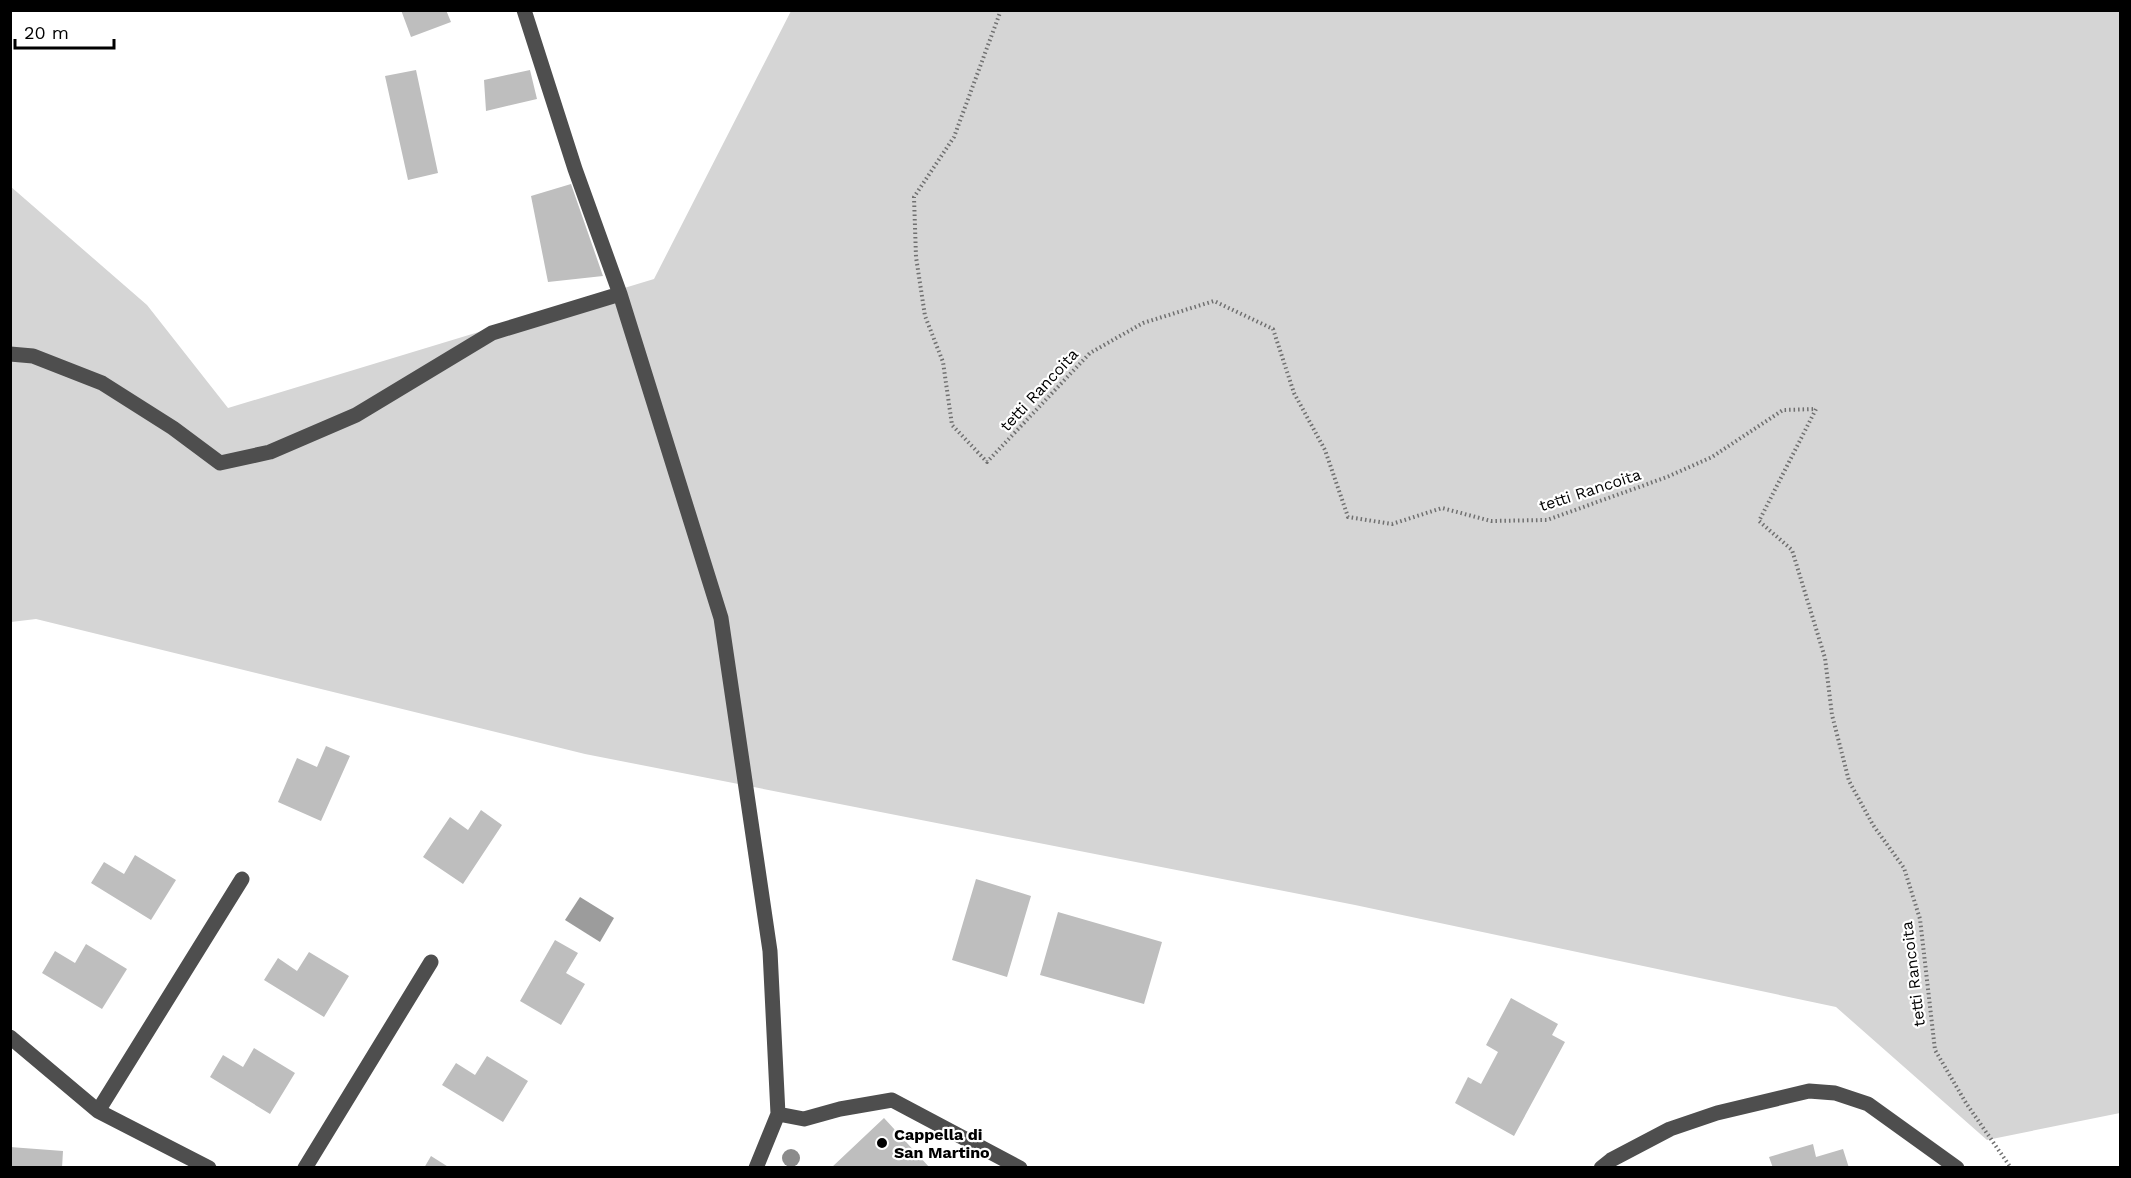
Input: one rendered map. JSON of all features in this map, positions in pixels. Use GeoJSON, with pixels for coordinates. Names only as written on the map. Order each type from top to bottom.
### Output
{"type":"FeatureCollection","features":[{"type":"Feature","properties":{"kind":"street"},"geometry":{"type":"LineString","coordinates":[[524,10],[575,169],[620,294],[721,618],[770,951],[778,1114],[756,1167]]}},
{"type":"Feature","properties":{"kind":"street"},"geometry":{"type":"LineString","coordinates":[[10,354],[33,356],[102,383],[173,428],[220,463],[270,452],[356,416],[492,333],[620,294]]}},
{"type":"Feature","properties":{"kind":"street"},"geometry":{"type":"LineString","coordinates":[[98,1111],[242,879]]}},
{"type":"Feature","properties":{"kind":"street"},"geometry":{"type":"LineString","coordinates":[[305,1167],[431,962]]}},
{"type":"Feature","properties":{"kind":"street"},"geometry":{"type":"LineString","coordinates":[[10,1037],[98,1111],[209,1167]]}},
{"type":"Feature","properties":{"kind":"street"},"geometry":{"type":"LineString","coordinates":[[1601,1167],[1670,1129],[1717,1113],[1809,1091],[1835,1093],[1868,1104],[1958,1167]]}},
{"type":"Feature","properties":{"kind":"street"},"geometry":{"type":"LineString","coordinates":[[778,1114],[804,1119],[840,1109],[892,1100],[1020,1167]]}},
{"type":"Feature","properties":{"kind":"path","name":"tetti Rancoita"},"geometry":{"type":"LineString","coordinates":[[1001,10],[954,137],[914,197],[916,257],[925,316],[943,362],[952,425],[987,462],[1090,353],[1143,323],[1214,301],[1273,329],[1294,393],[1325,450],[1348,517],[1392,524],[1442,508],[1491,521],[1547,520],[1667,477],[1712,457],[1783,410],[1815,409],[1759,521],[1792,550],[1825,658],[1832,715],[1849,781],[1873,825],[1904,868],[1920,919],[1935,1050],[1966,1103],[2011,1167]]}},
{"type":"Feature","properties":{"kind":"shaded area"},"geometry":{"type":"Polygon","coordinates":[[[791,11],[2120,11],[2120,1113],[1987,1140],[1836,1007],[1355,905],[585,754],[36,619],[11,622],[10,186],[147,305],[228,408],[654,279],[791,11]]]}},
{"type":"Feature","properties":{"kind":"shaded area"},"geometry":{"type":"Polygon","coordinates":[[[580,897],[614,918],[600,942],[565,920],[580,897]]]}},
{"type":"Feature","properties":{"kind":"building"},"geometry":{"type":"Polygon","coordinates":[[[401,10],[446,10],[451,22],[411,37],[401,10]]]}},
{"type":"Feature","properties":{"kind":"building"},"geometry":{"type":"Polygon","coordinates":[[[416,70],[438,173],[408,180],[385,76],[416,70]]]}},
{"type":"Feature","properties":{"kind":"building"},"geometry":{"type":"Polygon","coordinates":[[[530,70],[537,99],[486,111],[484,80],[530,70]]]}},
{"type":"Feature","properties":{"kind":"building"},"geometry":{"type":"Polygon","coordinates":[[[571,184],[603,276],[548,282],[531,196],[571,184]]]}},
{"type":"Feature","properties":{"kind":"building"},"geometry":{"type":"Polygon","coordinates":[[[326,746],[350,756],[321,821],[278,802],[297,758],[317,767],[326,746]]]}},
{"type":"Feature","properties":{"kind":"building"},"geometry":{"type":"Polygon","coordinates":[[[481,810],[502,825],[463,884],[423,857],[450,817],[468,830],[481,810]]]}},
{"type":"Feature","properties":{"kind":"building"},"geometry":{"type":"Polygon","coordinates":[[[135,855],[176,880],[151,920],[91,883],[104,862],[124,874],[135,855]]]}},
{"type":"Feature","properties":{"kind":"building"},"geometry":{"type":"Polygon","coordinates":[[[976,879],[1031,896],[1007,977],[952,960],[976,879]]]}},
{"type":"Feature","properties":{"kind":"building"},"geometry":{"type":"Polygon","coordinates":[[[1058,912],[1162,942],[1144,1004],[1040,975],[1058,912]]]}},
{"type":"Feature","properties":{"kind":"building"},"geometry":{"type":"Polygon","coordinates":[[[555,940],[578,953],[566,973],[585,984],[561,1025],[520,1001],[555,940]]]}},
{"type":"Feature","properties":{"kind":"building"},"geometry":{"type":"Polygon","coordinates":[[[86,944],[127,969],[102,1009],[42,973],[55,951],[75,963],[86,944]]]}},
{"type":"Feature","properties":{"kind":"building"},"geometry":{"type":"Polygon","coordinates":[[[309,952],[349,976],[324,1017],[264,980],[278,958],[297,971],[309,952]]]}},
{"type":"Feature","properties":{"kind":"building"},"geometry":{"type":"Polygon","coordinates":[[[1511,998],[1558,1024],[1552,1035],[1565,1042],[1514,1136],[1455,1103],[1468,1077],[1481,1084],[1498,1052],[1486,1045],[1511,998]]]}},
{"type":"Feature","properties":{"kind":"building"},"geometry":{"type":"Polygon","coordinates":[[[254,1048],[295,1073],[270,1114],[210,1077],[223,1055],[243,1067],[254,1048]]]}},
{"type":"Feature","properties":{"kind":"building"},"geometry":{"type":"Polygon","coordinates":[[[487,1056],[528,1081],[503,1122],[442,1085],[456,1063],[475,1075],[487,1056]]]}},
{"type":"Feature","properties":{"kind":"building","name":"Cappella di San Martino"},"geometry":{"type":"Polygon","coordinates":[[[884,1118],[930,1168],[831,1168],[884,1118]]]}},
{"type":"Feature","properties":{"kind":"building"},"geometry":{"type":"Polygon","coordinates":[[[1813,1144],[1816,1157],[1843,1149],[1849,1168],[1773,1168],[1769,1157],[1813,1144]]]}},
{"type":"Feature","properties":{"kind":"building"},"geometry":{"type":"Polygon","coordinates":[[[10,1147],[63,1151],[62,1168],[10,1168],[10,1147]]]}},
{"type":"Feature","properties":{"kind":"building"},"geometry":{"type":"Polygon","coordinates":[[[431,1156],[450,1168],[424,1168],[431,1156]]]}},
{"type":"Feature","properties":{"kind":"place","name":"Cappella di San Martino"},"geometry":{"type":"Point","coordinates":[882,1143]}}]}
